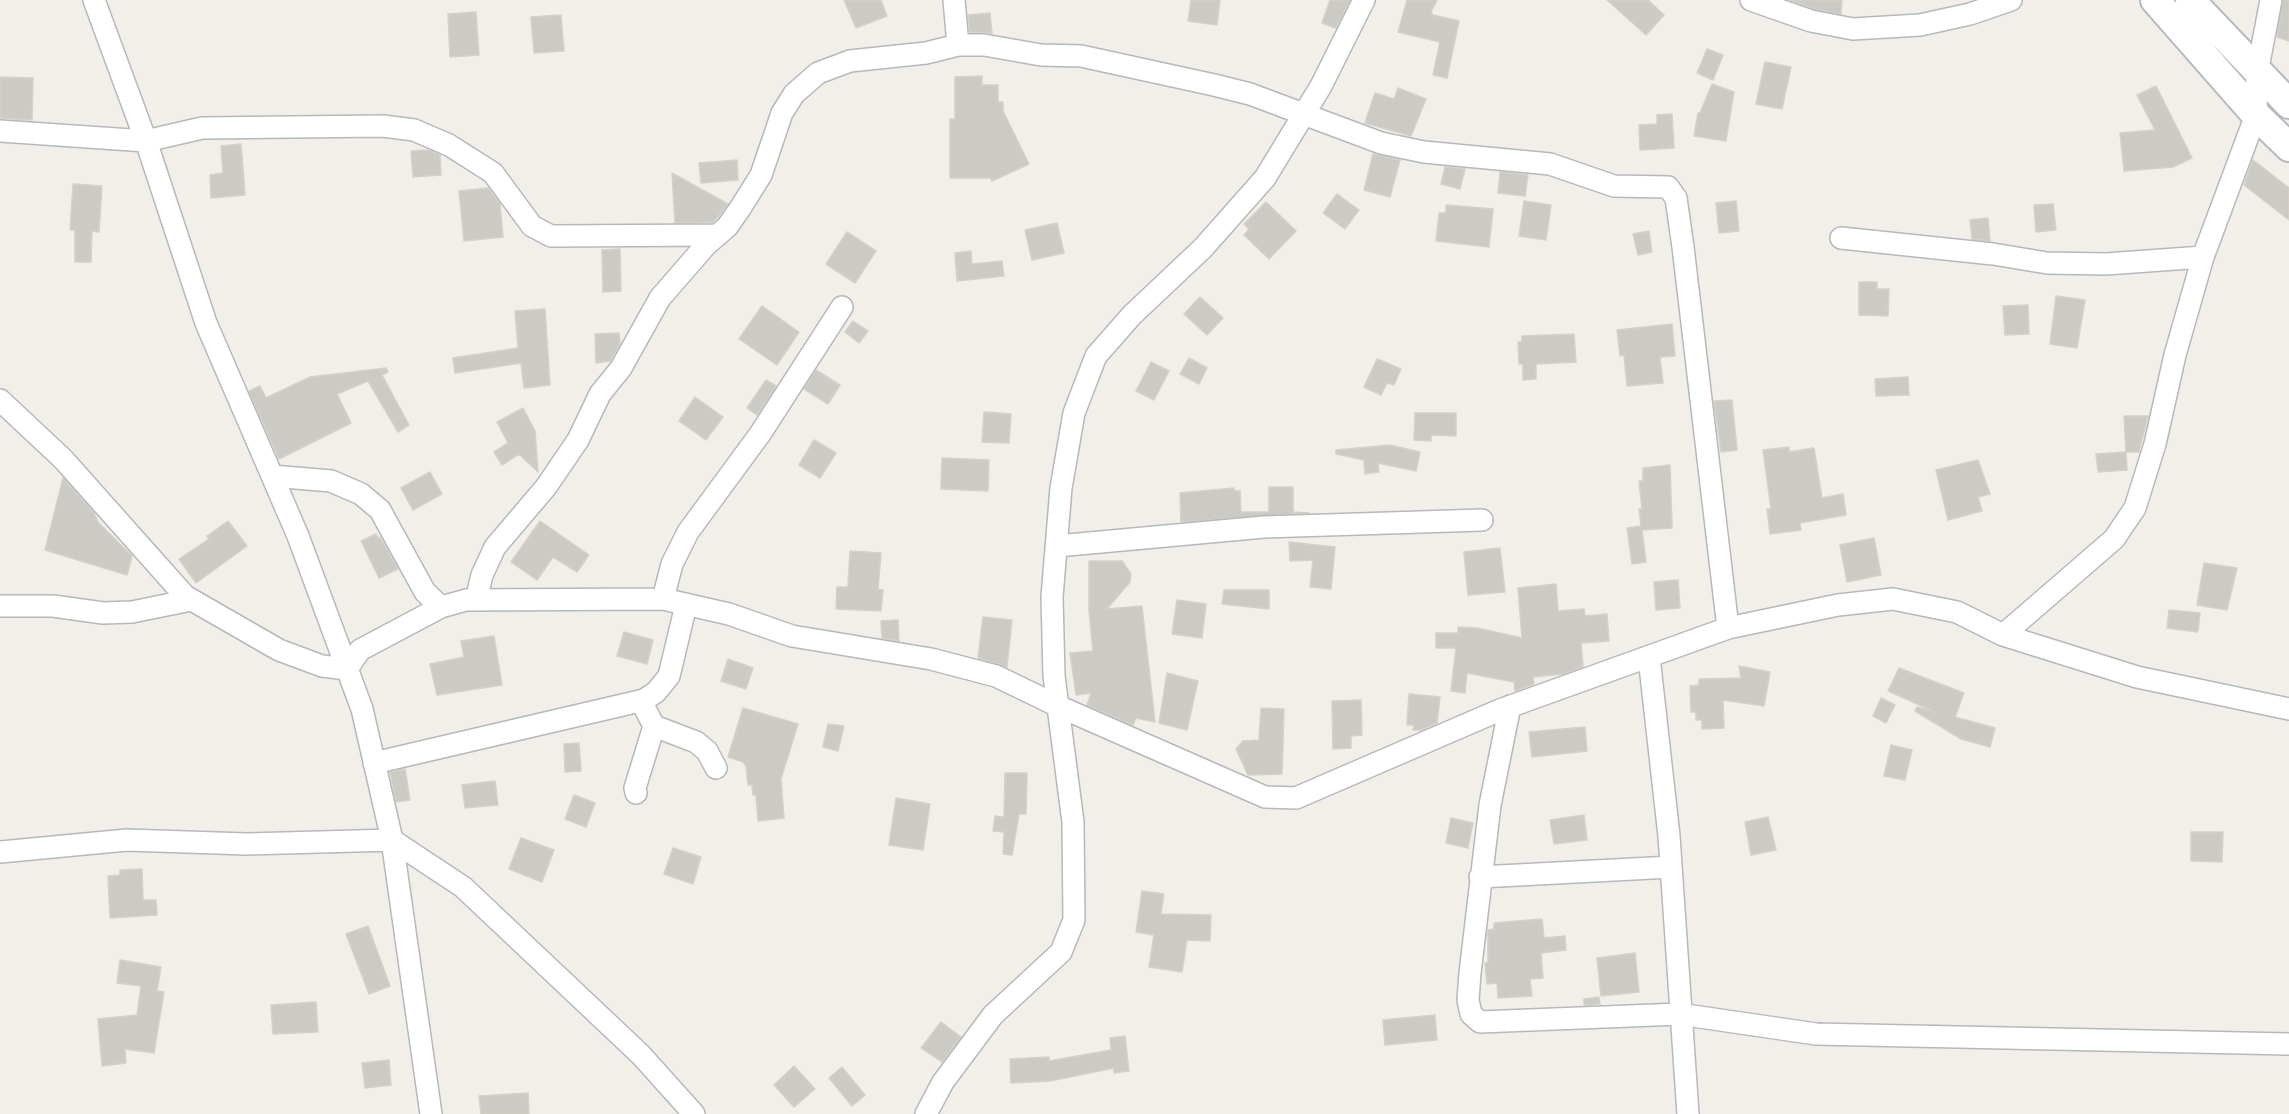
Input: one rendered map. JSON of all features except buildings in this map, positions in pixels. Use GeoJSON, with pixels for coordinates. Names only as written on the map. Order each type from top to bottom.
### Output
{"type":"FeatureCollection","features":[{"type":"Feature","properties":{"kind":"street"},"geometry":{"type":"LineString","coordinates":[[94,0],[146,141],[206,323],[298,536],[362,709],[392,840],[431,1114]]}},
{"type":"Feature","properties":{"kind":"street"},"geometry":{"type":"LineString","coordinates":[[954,0],[958,45]]}},
{"type":"Feature","properties":{"kind":"street"},"geometry":{"type":"LineString","coordinates":[[926,1114],[943,1082],[993,1015],[1061,952],[1074,920],[1073,822],[1051,636],[1061,488],[1074,413],[1095,356],[1241,207],[1266,178],[1301,115],[1327,76],[1364,0]]}},
{"type":"Feature","properties":{"kind":"street"},"geometry":{"type":"LineString","coordinates":[[1751,0],[1811,21],[1853,30],[1920,25],[1970,14],[2011,0]]}},
{"type":"Feature","properties":{"kind":"street"},"geometry":{"type":"LineString","coordinates":[[2155,0],[2256,115],[2289,147]]}},
{"type":"Feature","properties":{"kind":"street"},"geometry":{"type":"LineString","coordinates":[[2190,0],[2257,73],[2289,104]]}},
{"type":"Feature","properties":{"kind":"street"},"geometry":{"type":"LineString","coordinates":[[2003,635],[2114,538],[2135,508],[2155,444],[2175,355],[2203,257],[2256,115],[2257,73],[2271,0]]}},
{"type":"Feature","properties":{"kind":"street"},"geometry":{"type":"LineString","coordinates":[[476,600],[482,575],[495,547],[546,487],[578,440],[600,394],[621,368],[660,298],[741,207],[761,175],[782,112],[794,94],[818,73],[850,61],[926,53],[958,45],[984,45],[1041,55],[1081,56],[1250,94],[1301,115],[1382,142],[1425,152],[1550,164],[1614,186],[1668,187],[1676,198],[1682,237],[1728,628]]}},
{"type":"Feature","properties":{"kind":"street"},"geometry":{"type":"LineString","coordinates":[[0,131],[146,141],[202,128],[383,126],[414,130],[449,146],[494,173],[532,226],[550,236],[718,235]]}},
{"type":"Feature","properties":{"kind":"street"},"geometry":{"type":"LineString","coordinates":[[1842,238],[2047,262],[2106,264],[2203,257]]}},
{"type":"Feature","properties":{"kind":"street"},"geometry":{"type":"LineString","coordinates":[[663,599],[672,564],[688,532],[760,434],[842,307]]}},
{"type":"Feature","properties":{"kind":"street"},"geometry":{"type":"LineString","coordinates":[[0,400],[63,459],[156,567],[191,600],[279,650],[322,666],[347,669]]}},
{"type":"Feature","properties":{"kind":"street"},"geometry":{"type":"LineString","coordinates":[[272,476],[331,481],[361,494],[380,510],[424,592],[441,607]]}},
{"type":"Feature","properties":{"kind":"street"},"geometry":{"type":"LineString","coordinates":[[1057,546],[1264,527],[1482,520]]}},
{"type":"Feature","properties":{"kind":"street"},"geometry":{"type":"LineString","coordinates":[[347,669],[360,650],[441,607],[476,600],[663,599],[729,614],[792,636],[931,659],[996,676],[1058,706],[1264,797],[1296,798],[1510,706],[1728,628],[1838,605],[1893,599],[1957,612],[2003,635],[2138,676],[2289,709]]}},
{"type":"Feature","properties":{"kind":"street"},"geometry":{"type":"LineString","coordinates":[[0,606],[84,609],[103,613],[132,612],[191,600]]}},
{"type":"Feature","properties":{"kind":"street"},"geometry":{"type":"LineString","coordinates":[[374,763],[641,701],[656,692],[669,676],[686,604]]}},
{"type":"Feature","properties":{"kind":"street"},"geometry":{"type":"LineString","coordinates":[[1649,657],[1671,867],[1679,1014],[1688,1114]]}},
{"type":"Feature","properties":{"kind":"street"},"geometry":{"type":"LineString","coordinates":[[641,701],[654,726],[696,742],[707,751],[716,768]]}},
{"type":"Feature","properties":{"kind":"street"},"geometry":{"type":"LineString","coordinates":[[1510,706],[1490,805],[1480,877],[1468,1000],[1471,1014],[1480,1023],[1679,1014],[1816,1034],[2289,1044]]}},
{"type":"Feature","properties":{"kind":"street"},"geometry":{"type":"LineString","coordinates":[[636,793],[635,788],[654,726]]}},
{"type":"Feature","properties":{"kind":"street"},"geometry":{"type":"LineString","coordinates":[[0,852],[127,840],[247,844],[392,840],[471,894],[641,1055],[694,1114]]}},
{"type":"Feature","properties":{"kind":"street"},"geometry":{"type":"LineString","coordinates":[[1480,877],[1671,867]]}}]}
